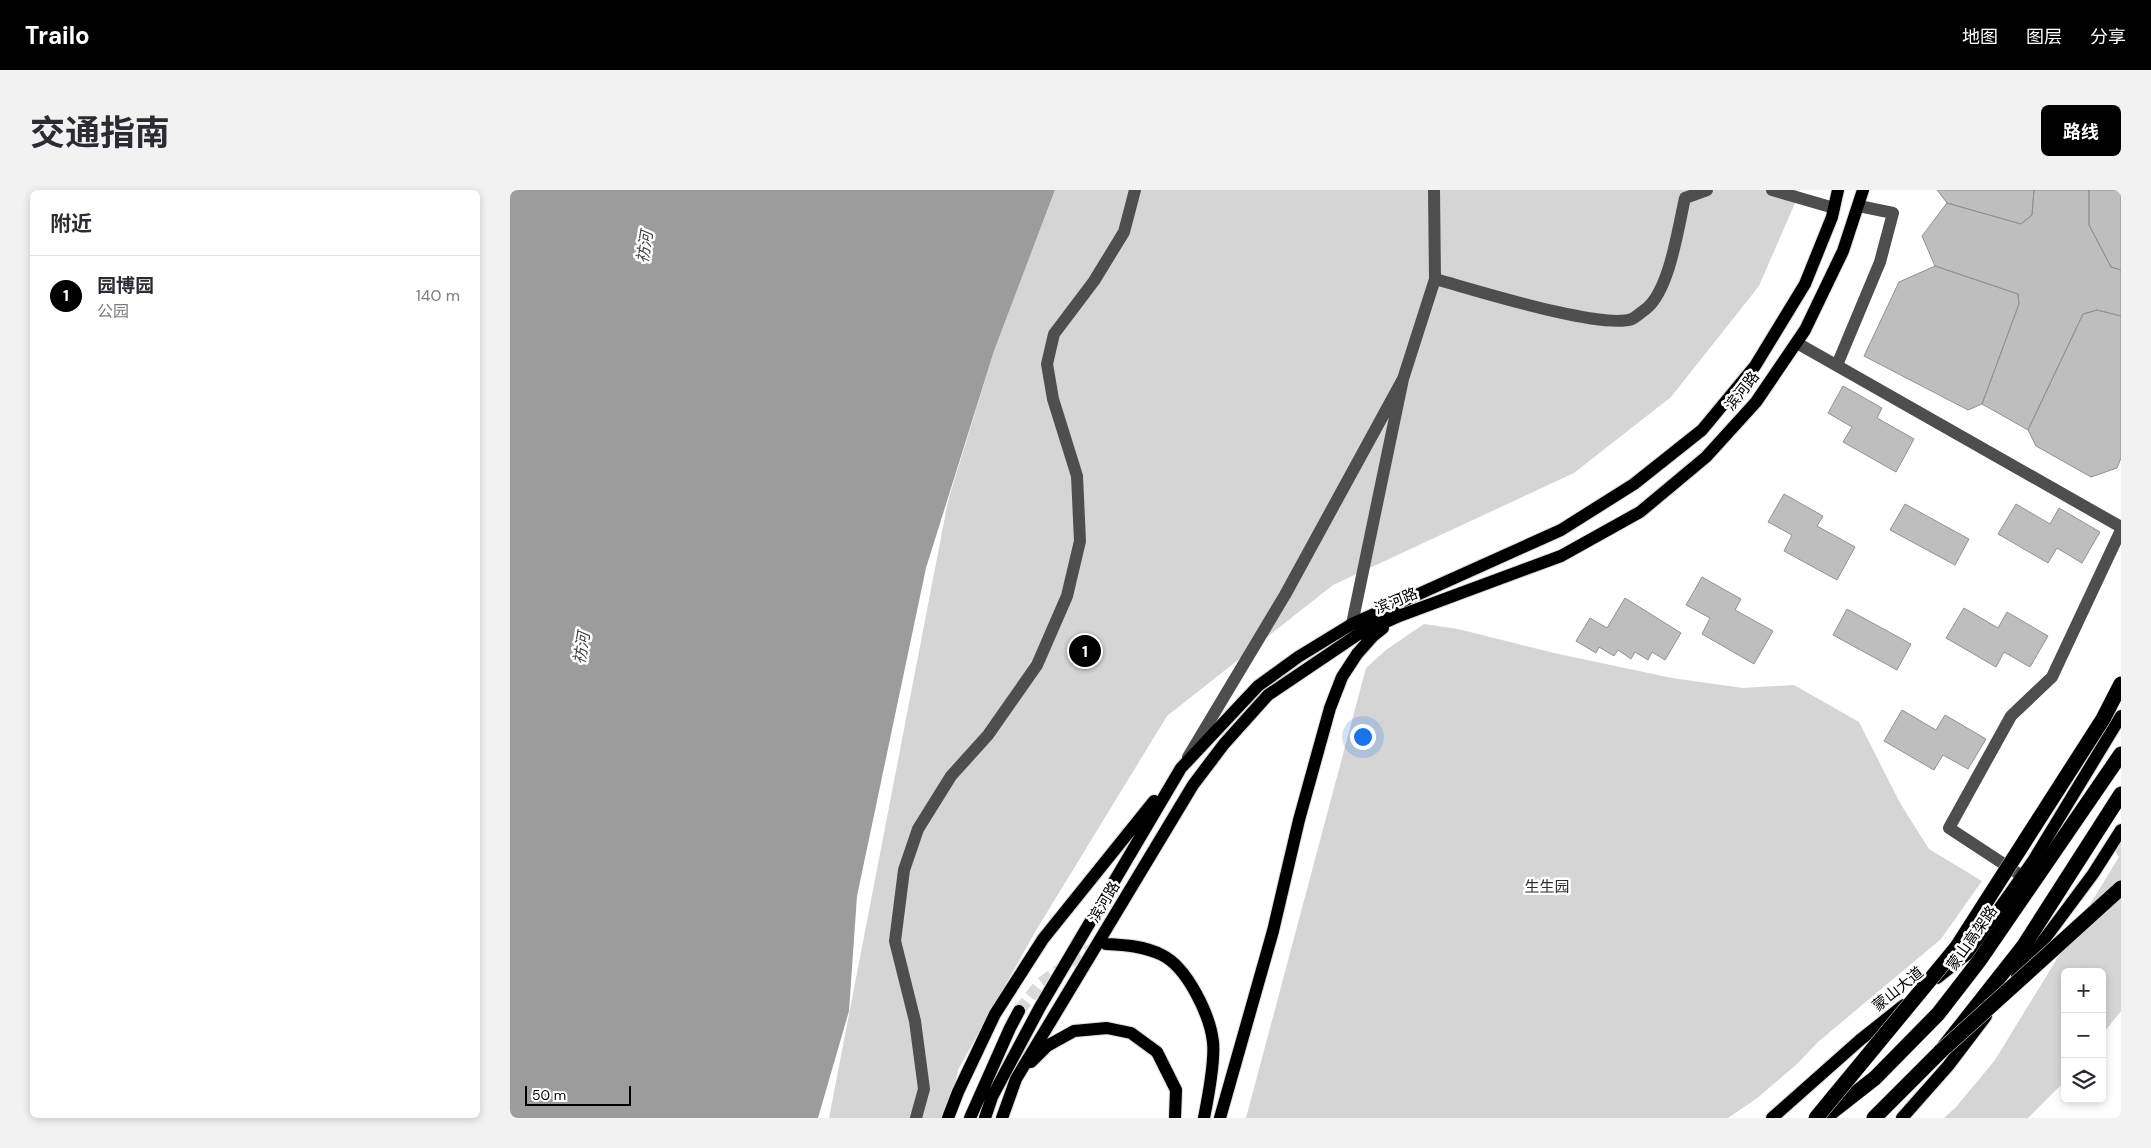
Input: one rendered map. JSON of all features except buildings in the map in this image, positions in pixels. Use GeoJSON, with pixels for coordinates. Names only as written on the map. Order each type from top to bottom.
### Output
{"type":"FeatureCollection","features":[{"type":"Feature","properties":{"kind":"highway"},"geometry":{"type":"LineString","coordinates":[[1816,1118],[1956,947],[2103,720],[2121,684]]}},
{"type":"Feature","properties":{"kind":"highway","name":"蒙山高架路"},"geometry":{"type":"LineString","coordinates":[[1824,1118],[1875,1078],[1938,1014],[1979,961],[2121,754]]}},
{"type":"Feature","properties":{"kind":"highway"},"geometry":{"type":"LineString","coordinates":[[1941,1052],[2023,947],[2121,794]]}},
{"type":"Feature","properties":{"kind":"highway"},"geometry":{"type":"LineString","coordinates":[[1874,1118],[1941,1052],[2121,888]]}},
{"type":"Feature","properties":{"kind":"main road","name":"滨河路"},"geometry":{"type":"LineString","coordinates":[[985,1118],[992,1097],[1040,1007],[1181,768],[1258,686],[1298,657],[1352,624],[1560,530],[1634,484],[1702,430],[1755,366],[1805,284],[1834,208],[1838,190]]}},
{"type":"Feature","properties":{"kind":"main road","name":"滨河路"},"geometry":{"type":"LineString","coordinates":[[1002,1118],[1016,1078],[1193,785],[1224,744],[1268,695],[1358,635],[1399,616],[1561,556],[1640,512],[1706,457],[1756,402],[1805,330],[1843,251],[1859,206],[1862,190]]}},
{"type":"Feature","properties":{"kind":"main road"},"geometry":{"type":"LineString","coordinates":[[1220,1118],[1273,932],[1299,820],[1330,708],[1342,677],[1357,654],[1372,636],[1399,616]]}},
{"type":"Feature","properties":{"kind":"main road","name":"蒙山大道"},"geometry":{"type":"LineString","coordinates":[[1772,1118],[1860,1040],[1967,954],[2022,876],[2091,768],[2121,716]]}},
{"type":"Feature","properties":{"kind":"main road"},"geometry":{"type":"LineString","coordinates":[[948,1118],[958,1092],[995,1014],[1043,939],[1181,768]]}},
{"type":"Feature","properties":{"kind":"main road"},"geometry":{"type":"LineString","coordinates":[[1902,1118],[1948,1066],[2045,939],[2093,874],[2121,830]]}},
{"type":"Feature","properties":{"kind":"main road"},"geometry":{"type":"LineString","coordinates":[[1106,944],[1139,947],[1163,955],[1180,969],[1201,1000],[1213,1042],[1204,1118]]}},
{"type":"Feature","properties":{"kind":"main road"},"geometry":{"type":"LineString","coordinates":[[970,1118],[1019,1011]]}},
{"type":"Feature","properties":{"kind":"main road"},"geometry":{"type":"LineString","coordinates":[[1016,1078],[1047,1046],[1074,1031],[1107,1028],[1131,1033],[1157,1052],[1176,1090],[1176,1118]]}},
{"type":"Feature","properties":{"kind":"lane"},"geometry":{"type":"LineString","coordinates":[[916,1118],[924,1089],[915,1021],[895,941],[904,870],[918,830],[951,776],[988,735],[1037,665],[1067,596],[1080,541],[1076,476],[1053,399],[1047,364],[1054,334],[1094,281],[1124,232],[1135,190]]}},
{"type":"Feature","properties":{"kind":"lane"},"geometry":{"type":"LineString","coordinates":[[1352,624],[1403,379],[1435,279],[1434,190]]}},
{"type":"Feature","properties":{"kind":"lane"},"geometry":{"type":"LineString","coordinates":[[1435,279],[1573,315],[1608,320],[1631,319],[1648,307],[1665,280],[1685,198],[1707,190]]}},
{"type":"Feature","properties":{"kind":"lane"},"geometry":{"type":"LineString","coordinates":[[1772,190],[1834,208]]}},
{"type":"Feature","properties":{"kind":"lane"},"geometry":{"type":"LineString","coordinates":[[1837,365],[1880,262],[1893,214],[1859,206]]}},
{"type":"Feature","properties":{"kind":"lane"},"geometry":{"type":"LineString","coordinates":[[1797,343],[2121,528],[2052,678],[2011,716],[1949,828],[2022,876]]}},
{"type":"Feature","properties":{"kind":"lane"},"geometry":{"type":"LineString","coordinates":[[1181,768],[1285,595],[1403,379]]}},
{"type":"Feature","properties":{"kind":"green space"},"geometry":{"type":"Polygon","coordinates":[[[1055,190],[1797,190],[1795,203],[1759,286],[1671,397],[1574,473],[1333,585],[1167,716],[1035,932],[958,1070],[948,1118],[829,1118],[948,501],[994,351],[1055,190]]]}},
{"type":"Feature","properties":{"kind":"green space","name":"生生园"},"geometry":{"type":"Polygon","coordinates":[[[1424,624],[1458,629],[1554,653],[1672,678],[1743,688],[1794,685],[1859,722],[1900,803],[1929,849],[1982,881],[1941,939],[1818,1042],[1797,1064],[1756,1099],[1728,1118],[1246,1118],[1366,668],[1386,650],[1424,624]]]}},
{"type":"Feature","properties":{"kind":"green space"},"geometry":{"type":"Polygon","coordinates":[[[2121,843],[2121,1011],[2106,1030],[2106,968],[2061,968],[2061,1085],[2028,1118],[1944,1118],[1956,1107],[1995,1060],[2119,857],[2115,851],[2121,843]]]}},
{"type":"Feature","properties":{"kind":"water","name":"祊河"},"geometry":{"type":"Polygon","coordinates":[[[510,190],[1055,190],[994,351],[926,568],[857,896],[849,1011],[818,1118],[510,1118],[510,190]]]}},
{"type":"Feature","properties":{"kind":"tunnel"},"geometry":{"type":"LineString","coordinates":[[1019,1011],[1040,984],[1080,955],[1099,947]]}},
{"type":"Feature","properties":{"kind":"place","name":"园博园"},"geometry":{"type":"Point","coordinates":[1085,651]}}]}
